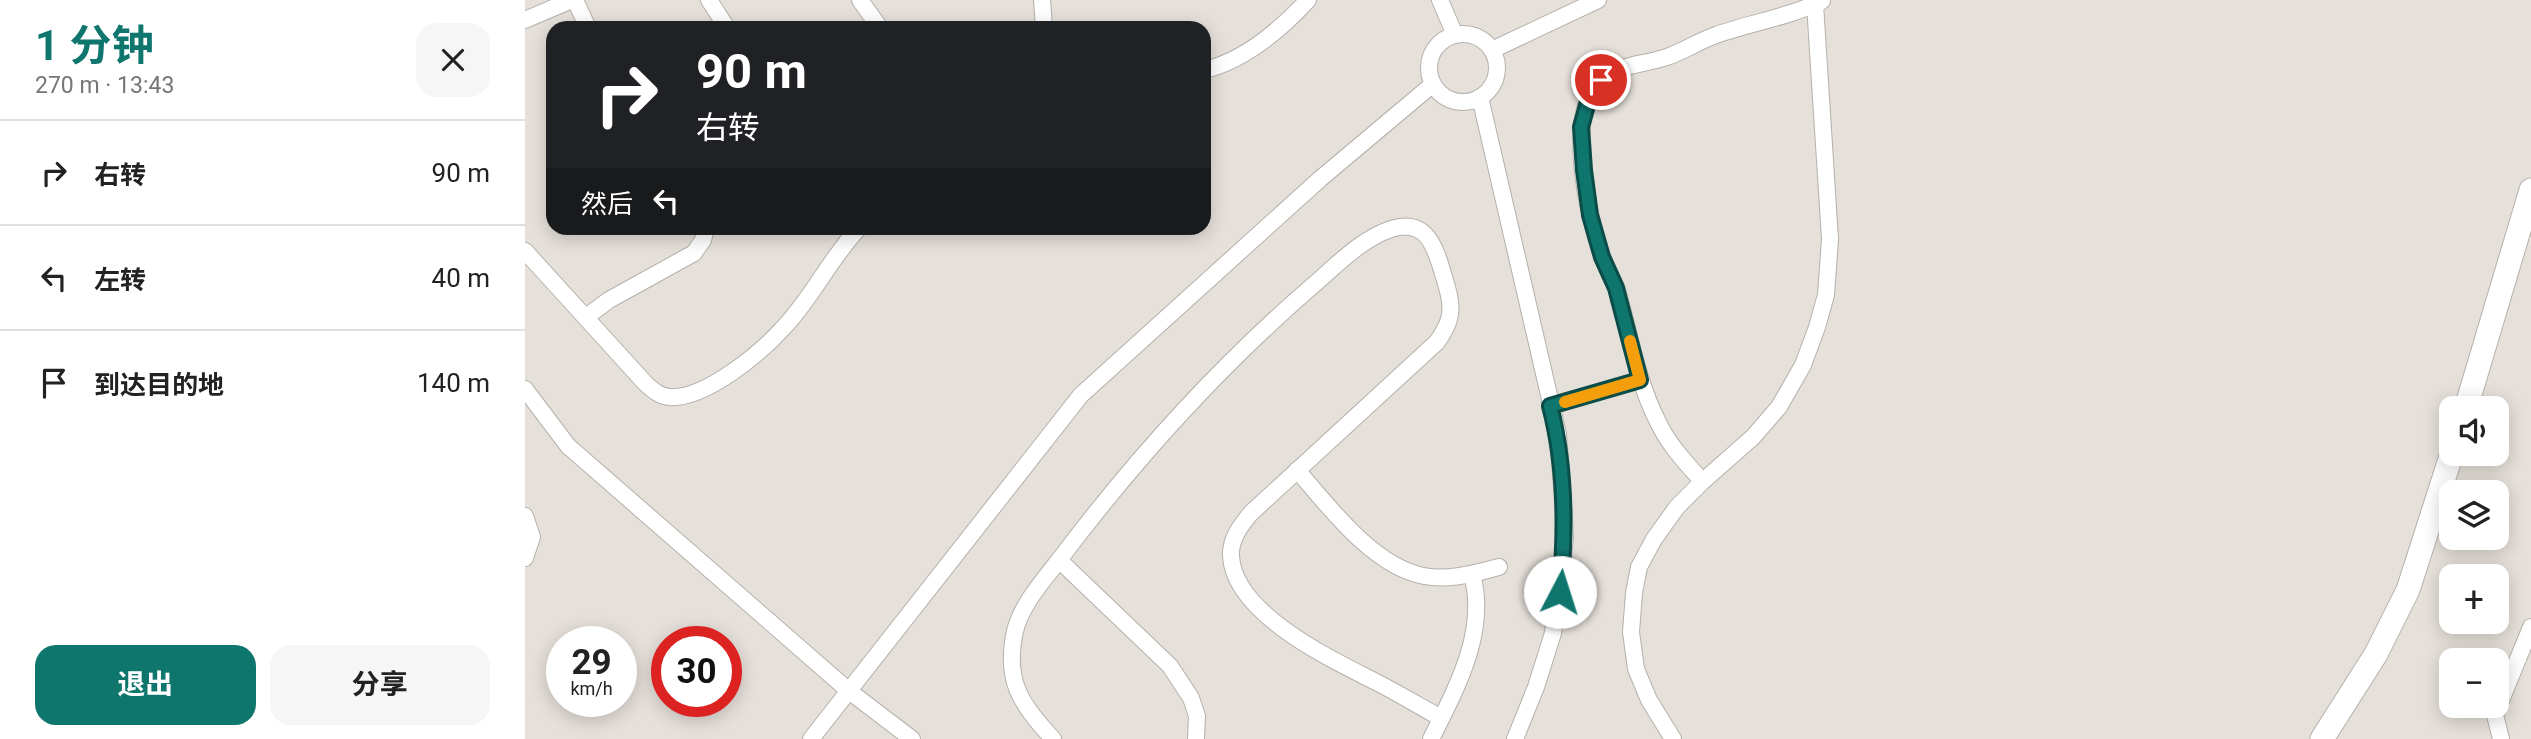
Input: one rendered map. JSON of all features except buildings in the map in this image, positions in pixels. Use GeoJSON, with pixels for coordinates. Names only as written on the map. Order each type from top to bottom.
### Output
{"type":"FeatureCollection","features":[{"type":"Feature","properties":{"kind":"main road"},"geometry":{"type":"LineString","coordinates":[[2470,396],[2531,190]]}},
{"type":"Feature","properties":{"kind":"main road"},"geometry":{"type":"LineString","coordinates":[[2327,737],[2376,654],[2407,590],[2448,466]]}},
{"type":"Feature","properties":{"kind":"street"},"geometry":{"type":"LineString","coordinates":[[525,20],[574,0],[584,21]]}},
{"type":"Feature","properties":{"kind":"street"},"geometry":{"type":"LineString","coordinates":[[709,0],[722,21]]}},
{"type":"Feature","properties":{"kind":"street"},"geometry":{"type":"LineString","coordinates":[[860,0],[875,21]]}},
{"type":"Feature","properties":{"kind":"street"},"geometry":{"type":"LineString","coordinates":[[1042,0],[1044,21]]}},
{"type":"Feature","properties":{"kind":"street"},"geometry":{"type":"LineString","coordinates":[[1211,67],[1235,58],[1265,39],[1308,0]]}},
{"type":"Feature","properties":{"kind":"street"},"geometry":{"type":"LineString","coordinates":[[1440,0],[1455,35]]}},
{"type":"Feature","properties":{"kind":"street"},"geometry":{"type":"LineString","coordinates":[[1492,50],[1598,0]]}},
{"type":"Feature","properties":{"kind":"street"},"geometry":{"type":"LineString","coordinates":[[1673,739],[1649,700],[1636,670],[1631,632],[1639,566],[1677,507],[1702,481],[1753,438],[1779,407],[1803,365],[1826,295],[1831,239],[1820,2],[1714,36],[1669,56],[1619,68],[1591,91],[1581,127],[1590,215],[1602,257],[1616,288],[1640,380],[1659,426],[1702,481]]}},
{"type":"Feature","properties":{"kind":"street"},"geometry":{"type":"LineString","coordinates":[[1455,35],[1476,36],[1492,50],[1497,71],[1494,82],[1480,97],[1457,101],[1446,97],[1433,84],[1429,69],[1431,57],[1436,47],[1455,35]]}},
{"type":"Feature","properties":{"kind":"street"},"geometry":{"type":"LineString","coordinates":[[811,739],[1081,395],[1320,179],[1433,84]]}},
{"type":"Feature","properties":{"kind":"street"},"geometry":{"type":"LineString","coordinates":[[1480,97],[1557,434],[1563,501],[1565,539],[1553,633],[1514,739]]}},
{"type":"Feature","properties":{"kind":"street"},"geometry":{"type":"LineString","coordinates":[[1053,739],[1018,695],[1012,654],[1016,629],[1027,606],[1112,490],[1176,416],[1282,313],[1360,245],[1405,226],[1414,227],[1433,243],[1448,292],[1450,318],[1443,333],[1437,342],[1251,513],[1238,528],[1230,555],[1239,582],[1269,619],[1305,645],[1441,718]]}},
{"type":"Feature","properties":{"kind":"street"},"geometry":{"type":"LineString","coordinates":[[586,317],[609,300],[694,253],[704,235]]}},
{"type":"Feature","properties":{"kind":"street"},"geometry":{"type":"LineString","coordinates":[[525,251],[646,384],[659,394],[670,397],[698,391],[759,351],[786,326],[851,235]]}},
{"type":"Feature","properties":{"kind":"street"},"geometry":{"type":"LineString","coordinates":[[1550,406],[1640,380]]}},
{"type":"Feature","properties":{"kind":"street"},"geometry":{"type":"LineString","coordinates":[[525,389],[568,446],[849,691],[912,739]]}},
{"type":"Feature","properties":{"kind":"street"},"geometry":{"type":"LineString","coordinates":[[1297,470],[1353,534],[1399,567],[1422,576],[1455,577],[1499,567]]}},
{"type":"Feature","properties":{"kind":"street"},"geometry":{"type":"LineString","coordinates":[[525,516],[532,537],[525,558]]}},
{"type":"Feature","properties":{"kind":"street"},"geometry":{"type":"LineString","coordinates":[[1059,560],[1170,666],[1191,698],[1197,716],[1196,739]]}},
{"type":"Feature","properties":{"kind":"street"},"geometry":{"type":"LineString","coordinates":[[1431,739],[1459,681],[1471,643],[1477,593],[1472,574]]}},
{"type":"Feature","properties":{"kind":"street"},"geometry":{"type":"LineString","coordinates":[[2501,739],[2495,715],[2531,627]]}},
{"type":"Feature","properties":{"kind":"slow traffic"},"geometry":{"type":"LineString","coordinates":[[1565,402],[1640,380],[1630,341]]}},
{"type":"Feature","properties":{"kind":"route"},"geometry":{"type":"LineString","coordinates":[[1560,592],[1565,539],[1563,501],[1557,434],[1550,406],[1640,380],[1616,288],[1602,257],[1590,215],[1584,170],[1581,127],[1591,91],[1601,80]]}}]}
